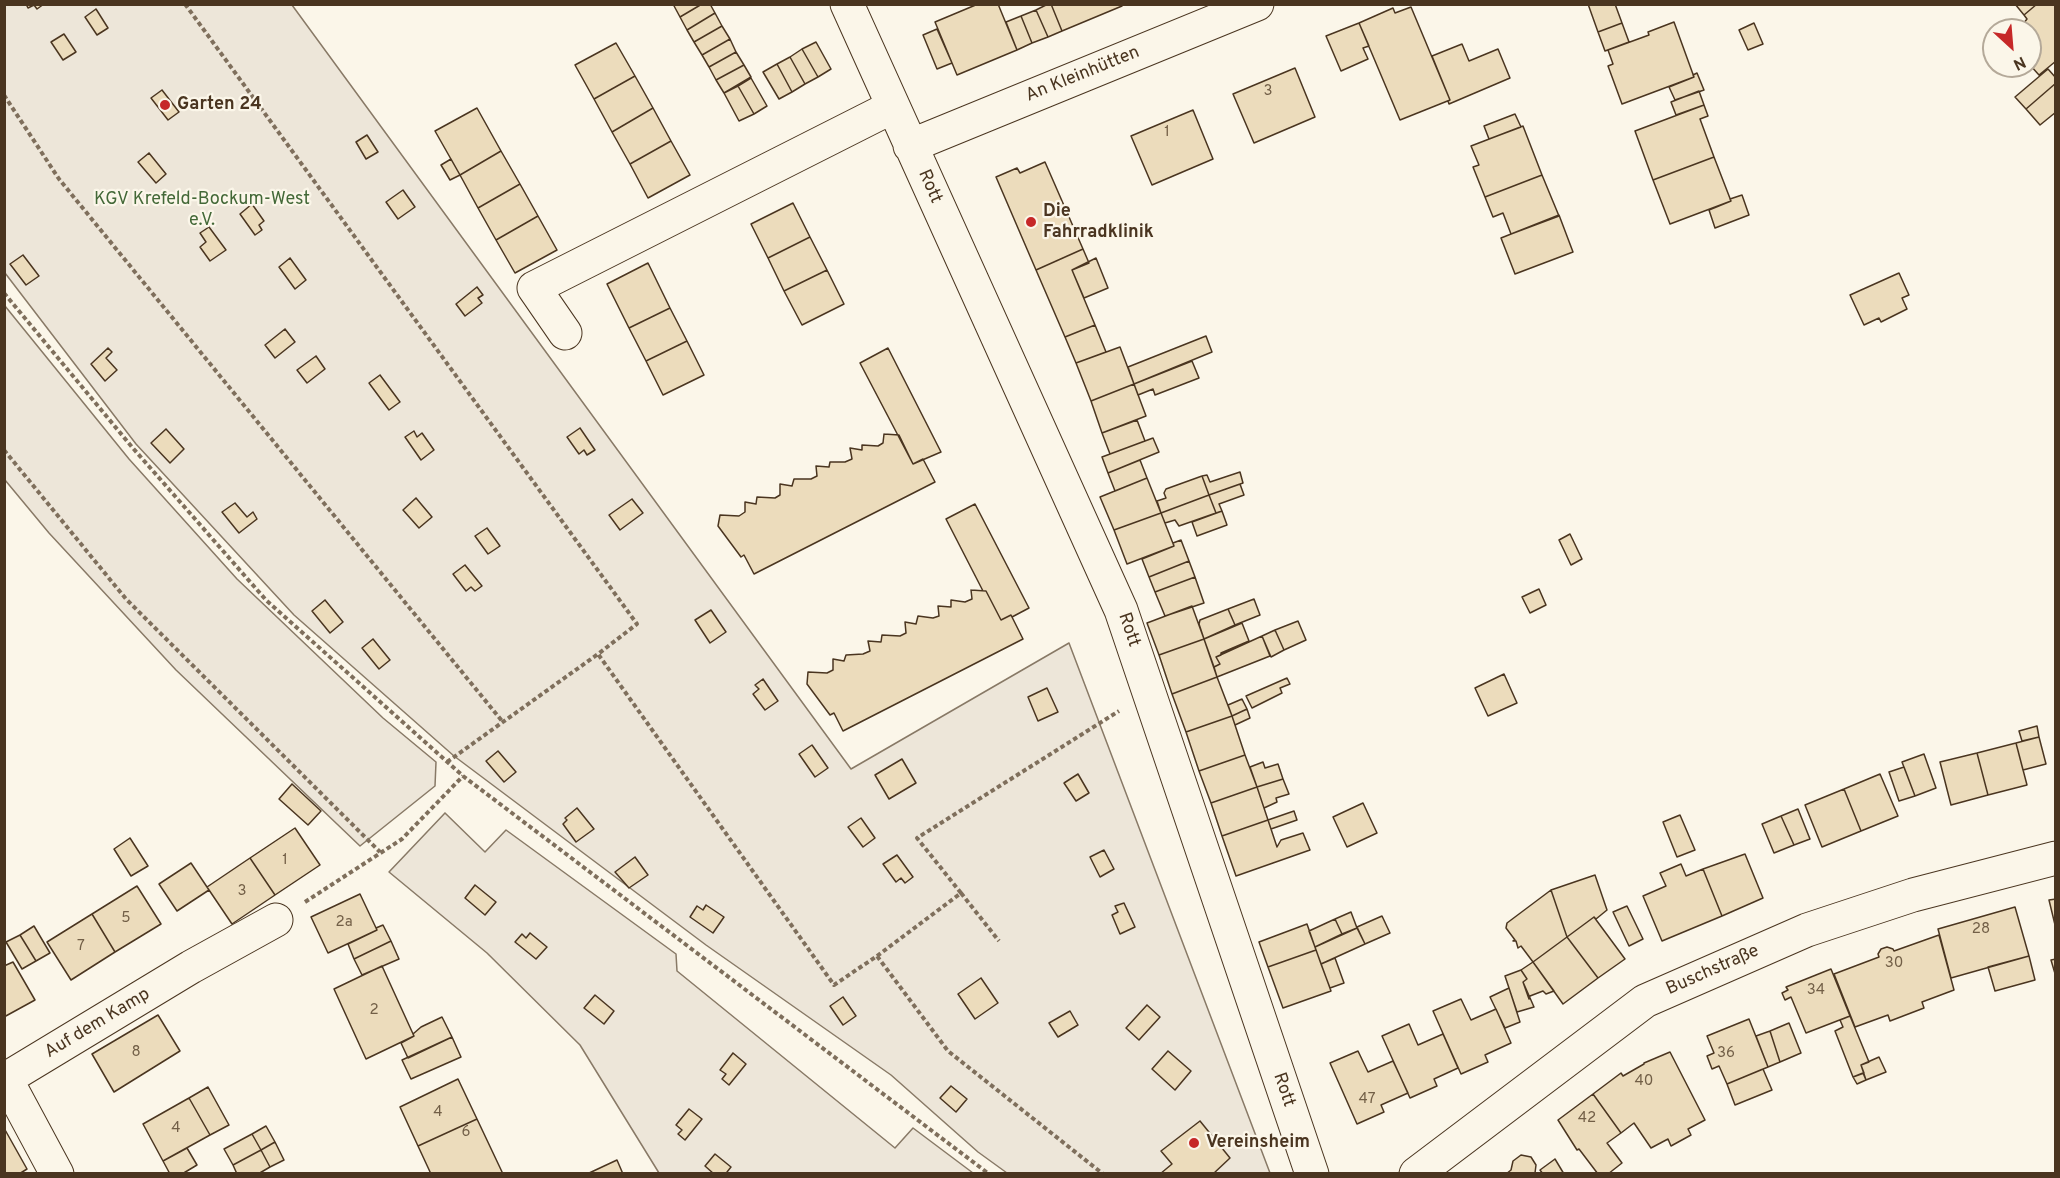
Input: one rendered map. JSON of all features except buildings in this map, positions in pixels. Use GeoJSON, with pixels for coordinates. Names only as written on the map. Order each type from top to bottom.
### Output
{"type":"FeatureCollection","features":[{"type":"Feature","properties":{"kind":"street","name":"Rott"},"geometry":{"type":"LineString","coordinates":[[847,4],[1122,610],[1311,1173]]}},
{"type":"Feature","properties":{"kind":"street","name":"An Kleinhütten"},"geometry":{"type":"LineString","coordinates":[[910,146],[1257,4]]}},
{"type":"Feature","properties":{"kind":"street"},"geometry":{"type":"LineString","coordinates":[[565,333],[534,288],[892,107]]}},
{"type":"Feature","properties":{"kind":"street","name":"Buschstraße"},"geometry":{"type":"LineString","coordinates":[[1416,1173],[1645,1001],[1807,930],[1913,895],[2055,858]]}},
{"type":"Feature","properties":{"kind":"street","name":"Auf dem Kamp"},"geometry":{"type":"LineString","coordinates":[[5,1079],[191,967],[276,920]]}},
{"type":"Feature","properties":{"kind":"street"},"geometry":{"type":"LineString","coordinates":[[5,1079],[57,1173]]}},
{"type":"Feature","properties":{"kind":"path"},"geometry":{"type":"LineString","coordinates":[[185,4],[637,624],[447,762]]}},
{"type":"Feature","properties":{"kind":"path"},"geometry":{"type":"LineString","coordinates":[[4,95],[59,179],[502,721]]}},
{"type":"Feature","properties":{"kind":"path"},"geometry":{"type":"LineString","coordinates":[[4,293],[132,447],[266,600],[447,762],[989,1173]]}},
{"type":"Feature","properties":{"kind":"path"},"geometry":{"type":"LineString","coordinates":[[4,450],[126,599],[381,852]]}},
{"type":"Feature","properties":{"kind":"path"},"geometry":{"type":"LineString","coordinates":[[598,654],[834,985],[961,893]]}},
{"type":"Feature","properties":{"kind":"path"},"geometry":{"type":"LineString","coordinates":[[999,941],[917,838],[1149,692]]}},
{"type":"Feature","properties":{"kind":"path"},"geometry":{"type":"LineString","coordinates":[[276,920],[402,839],[463,776]]}},
{"type":"Feature","properties":{"kind":"path"},"geometry":{"type":"LineString","coordinates":[[877,956],[948,1051],[1103,1173]]}},
{"type":"Feature","properties":{"kind":"green space","name":"KGV Krefeld-Bockum-West e.V."},"geometry":{"type":"Polygon","coordinates":[[[5,5],[292,5],[851,769],[1069,643],[1270,1173],[1007,1173],[978,1152],[891,1075],[706,945],[454,756],[294,615],[136,444],[5,273],[5,5]]]}},
{"type":"Feature","properties":{"kind":"green space"},"geometry":{"type":"Polygon","coordinates":[[[5,306],[129,459],[237,579],[383,718],[436,762],[435,786],[360,846],[176,670],[49,533],[5,480],[5,306]]]}},
{"type":"Feature","properties":{"kind":"green space"},"geometry":{"type":"Polygon","coordinates":[[[445,813],[485,852],[506,830],[676,954],[677,971],[895,1148],[913,1128],[973,1173],[659,1173],[580,1045],[487,953],[389,872],[445,813]]]}},
{"type":"Feature","properties":{"kind":"place","name":"Garten 24"},"geometry":{"type":"Point","coordinates":[165,105]}},
{"type":"Feature","properties":{"kind":"place","name":"Die Fahrradklinik"},"geometry":{"type":"Point","coordinates":[1031,222]}},
{"type":"Feature","properties":{"kind":"place","name":"Vereinsheim"},"geometry":{"type":"Point","coordinates":[1194,1143]}}]}
